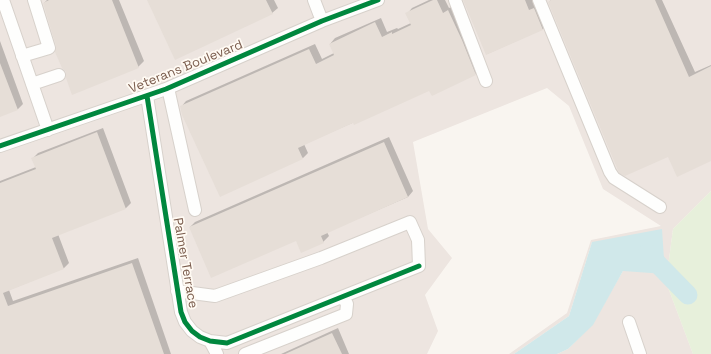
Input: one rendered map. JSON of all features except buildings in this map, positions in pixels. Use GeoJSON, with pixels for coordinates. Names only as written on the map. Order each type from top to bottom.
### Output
{"type":"FeatureCollection","features":[{"type":"Feature","properties":{"kind":"street"},"geometry":{"type":"LineString","coordinates":[[3,0],[48,130]]}},
{"type":"Feature","properties":{"kind":"street"},"geometry":{"type":"LineString","coordinates":[[22,56],[49,48],[34,0]]}},
{"type":"Feature","properties":{"kind":"street"},"geometry":{"type":"LineString","coordinates":[[314,0],[322,21]]}},
{"type":"Feature","properties":{"kind":"street","name":"Veterans Boulevard"},"geometry":{"type":"LineString","coordinates":[[0,146],[168,88],[322,21],[378,0]]}},
{"type":"Feature","properties":{"kind":"street"},"geometry":{"type":"LineString","coordinates":[[455,0],[486,81]]}},
{"type":"Feature","properties":{"kind":"street"},"geometry":{"type":"LineString","coordinates":[[539,0],[610,172],[614,178],[660,207]]}},
{"type":"Feature","properties":{"kind":"street"},"geometry":{"type":"LineString","coordinates":[[32,84],[59,75]]}},
{"type":"Feature","properties":{"kind":"street"},"geometry":{"type":"LineString","coordinates":[[168,88],[195,210]]}},
{"type":"Feature","properties":{"kind":"street","name":"Palmer Terrace"},"geometry":{"type":"LineString","coordinates":[[147,96],[177,291],[181,312],[185,322],[196,334],[210,341],[227,343],[419,266],[418,240],[410,222],[321,258],[215,296],[177,291]]}},
{"type":"Feature","properties":{"kind":"street"},"geometry":{"type":"LineString","coordinates":[[245,354],[346,314],[347,304],[343,297]]}},
{"type":"Feature","properties":{"kind":"street"},"geometry":{"type":"LineString","coordinates":[[628,322],[640,354]]}},
{"type":"Feature","properties":{"kind":"street"},"geometry":{"type":"LineString","coordinates":[[210,341],[217,354]]}},
{"type":"Feature","properties":{"kind":"shaded area"},"geometry":{"type":"Polygon","coordinates":[[[0,0],[711,0],[711,191],[673,229],[666,282],[693,354],[557,354],[568,349],[592,325],[623,271],[592,242],[569,316],[514,354],[509,354],[567,313],[591,240],[661,226],[603,189],[569,106],[547,88],[413,142],[428,229],[452,258],[425,295],[438,331],[427,354],[0,354],[0,0]]]}},
{"type":"Feature","properties":{"kind":"green space"},"geometry":{"type":"Polygon","coordinates":[[[711,191],[711,354],[693,354],[666,282],[673,229],[711,191]]]}},
{"type":"Feature","properties":{"kind":"water"},"geometry":{"type":"Polygon","coordinates":[[[662,229],[665,274],[623,271],[593,325],[568,349],[557,354],[514,354],[569,316],[592,242],[662,229]]]}},
{"type":"Feature","properties":{"kind":"waterway"},"geometry":{"type":"LineString","coordinates":[[647,253],[688,295]]}},
{"type":"Feature","properties":{"kind":"cycle path"},"geometry":{"type":"LineString","coordinates":[[0,146],[166,89],[322,21],[378,0]]}},
{"type":"Feature","properties":{"kind":"cycle path"},"geometry":{"type":"LineString","coordinates":[[147,96],[181,312],[185,322],[192,331],[200,337],[210,341],[227,343],[419,266]]}}]}
